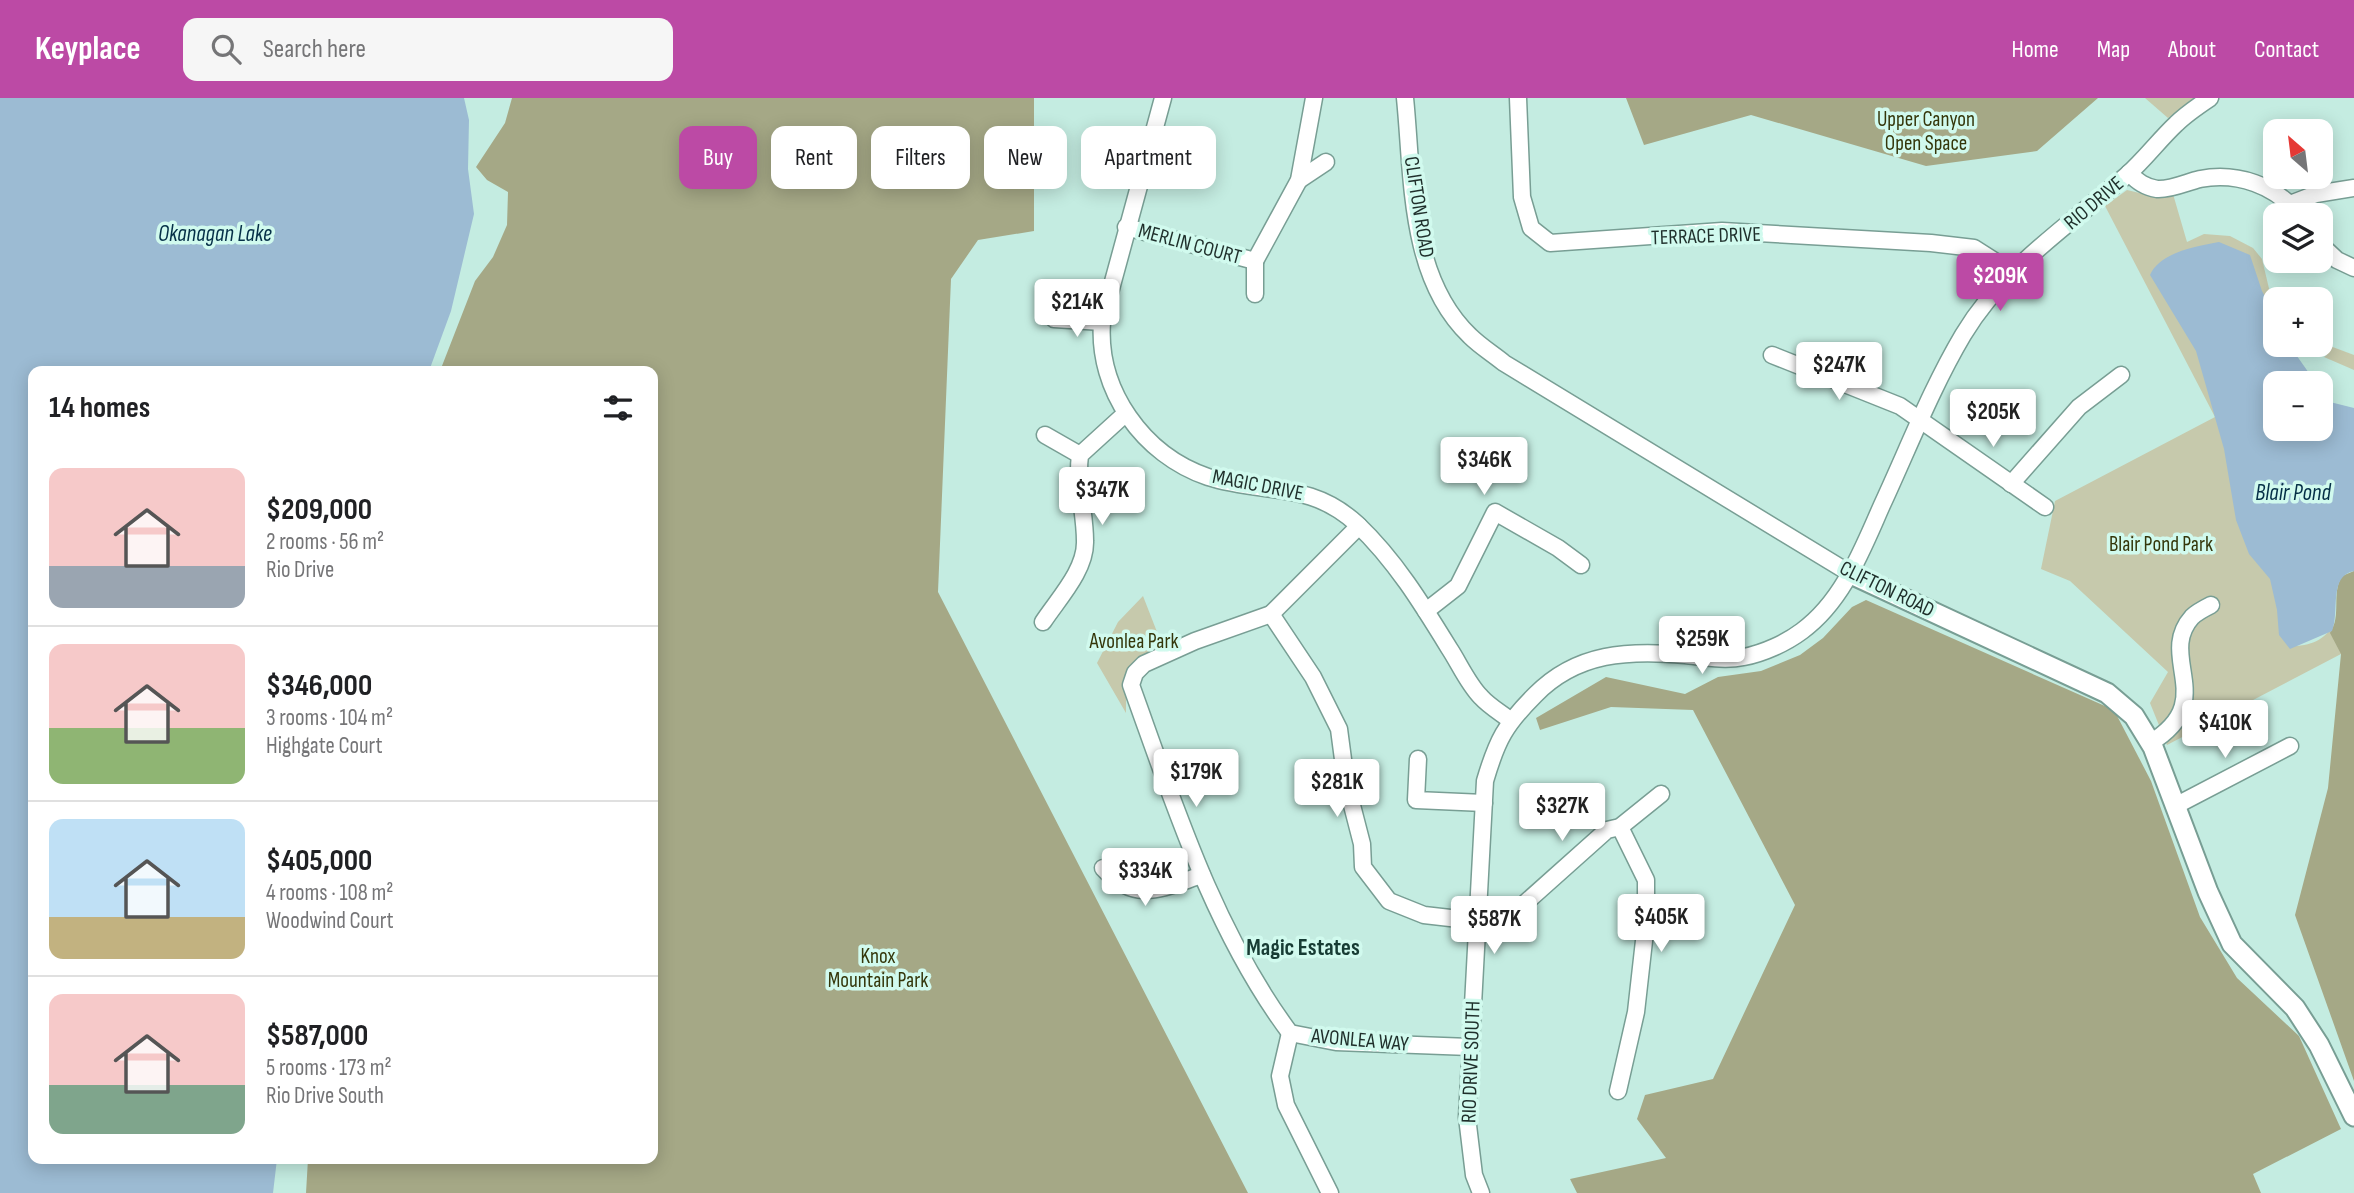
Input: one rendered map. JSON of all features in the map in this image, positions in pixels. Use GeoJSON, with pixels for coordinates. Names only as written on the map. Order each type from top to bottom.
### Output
{"type":"FeatureCollection","features":[{"type":"Feature","properties":{"kind":"main road","name":"CLIFTON ROAD"},"geometry":{"type":"LineString","coordinates":[[1851,573],[2107,693],[2134,716],[2151,743],[2208,892],[2232,944],[2295,1008],[2319,1045],[2354,1116]]}},
{"type":"Feature","properties":{"kind":"street","name":"MAGIC DRIVE"},"geometry":{"type":"LineString","coordinates":[[1163,98],[1102,322],[1103,352],[1108,377],[1125,414],[1145,437],[1176,463],[1209,477],[1312,495],[1338,508],[1388,557],[1480,696],[1510,720]]}},
{"type":"Feature","properties":{"kind":"street","name":"MERLIN COURT"},"geometry":{"type":"LineString","coordinates":[[1255,294],[1255,261],[1299,180],[1314,98]]}},
{"type":"Feature","properties":{"kind":"street","name":"CLIFTON ROAD"},"geometry":{"type":"LineString","coordinates":[[1405,98],[1420,238],[1429,271],[1445,304],[1469,335],[1504,363],[1851,573]]}},
{"type":"Feature","properties":{"kind":"street","name":"TERRACE DRIVE"},"geometry":{"type":"LineString","coordinates":[[1518,98],[1522,197],[1531,228],[1550,243],[1723,231],[1931,243],[1974,248],[1996,261],[2008,275]]}},
{"type":"Feature","properties":{"kind":"street","name":"RIO DRIVE"},"geometry":{"type":"LineString","coordinates":[[1851,573],[1921,419],[1978,311],[2008,275],[2129,173],[2177,122],[2210,98]]}},
{"type":"Feature","properties":{"kind":"street","name":"MERLIN COURT"},"geometry":{"type":"LineString","coordinates":[[1299,180],[1326,162]]}},
{"type":"Feature","properties":{"kind":"street"},"geometry":{"type":"LineString","coordinates":[[2129,173],[2143,186],[2161,190],[2201,179],[2230,176],[2266,187],[2286,203]]}},
{"type":"Feature","properties":{"kind":"street"},"geometry":{"type":"LineString","coordinates":[[2304,203],[2316,194],[2354,188]]}},
{"type":"Feature","properties":{"kind":"street","name":"MERLIN COURT"},"geometry":{"type":"LineString","coordinates":[[1126,227],[1255,261]]}},
{"type":"Feature","properties":{"kind":"street"},"geometry":{"type":"LineString","coordinates":[[2333,256],[2354,268]]}},
{"type":"Feature","properties":{"kind":"street"},"geometry":{"type":"LineString","coordinates":[[1054,319],[1102,322]]}},
{"type":"Feature","properties":{"kind":"street"},"geometry":{"type":"LineString","coordinates":[[1772,355],[1900,406],[2045,507]]}},
{"type":"Feature","properties":{"kind":"street"},"geometry":{"type":"LineString","coordinates":[[2011,484],[2078,407],[2121,375]]}},
{"type":"Feature","properties":{"kind":"street"},"geometry":{"type":"LineString","coordinates":[[1043,622],[1079,569],[1086,543],[1077,479],[1080,455],[1125,414]]}},
{"type":"Feature","properties":{"kind":"street"},"geometry":{"type":"LineString","coordinates":[[1045,435],[1080,455]]}},
{"type":"Feature","properties":{"kind":"street"},"geometry":{"type":"LineString","coordinates":[[1426,611],[1458,586],[1494,512],[1558,548],[1581,565]]}},
{"type":"Feature","properties":{"kind":"street","name":"AVONLEA WAY"},"geometry":{"type":"LineString","coordinates":[[1359,526],[1271,614],[1195,641],[1144,664],[1135,673],[1131,685],[1202,875],[1265,999],[1290,1033],[1336,1042],[1470,1047]]}},
{"type":"Feature","properties":{"kind":"street","name":"RIO DRIVE SOUTH"},"geometry":{"type":"LineString","coordinates":[[1481,1193],[1474,1175],[1467,1117],[1485,781],[1495,747],[1510,720],[1543,687],[1589,659],[1615,654],[1650,653],[1718,659],[1744,657],[1772,648],[1802,631],[1824,612],[1851,573]]}},
{"type":"Feature","properties":{"kind":"street"},"geometry":{"type":"LineString","coordinates":[[2151,743],[2171,730],[2182,713],[2185,694],[2180,655],[2184,630],[2193,616],[2211,605]]}},
{"type":"Feature","properties":{"kind":"street"},"geometry":{"type":"LineString","coordinates":[[1271,614],[1313,677],[1339,729],[1346,782],[1362,844],[1363,867],[1389,901],[1424,915],[1459,919],[1523,905],[1607,830],[1620,827],[1661,794]]}},
{"type":"Feature","properties":{"kind":"street"},"geometry":{"type":"LineString","coordinates":[[2175,806],[2290,746]]}},
{"type":"Feature","properties":{"kind":"street"},"geometry":{"type":"LineString","coordinates":[[1418,760],[1416,800],[1484,803]]}},
{"type":"Feature","properties":{"kind":"street"},"geometry":{"type":"LineString","coordinates":[[1618,1091],[1636,1012],[1646,923],[1646,880],[1620,827]]}},
{"type":"Feature","properties":{"kind":"street"},"geometry":{"type":"LineString","coordinates":[[1102,868],[1112,879],[1133,891],[1160,889],[1202,875]]}},
{"type":"Feature","properties":{"kind":"street"},"geometry":{"type":"LineString","coordinates":[[1290,1033],[1280,1076],[1286,1105],[1330,1193]]}},
{"type":"Feature","properties":{"kind":"green space","name":"Knox Mountain Park"},"geometry":{"type":"Polygon","coordinates":[[[512,98],[1034,98],[1034,126],[984,126],[984,189],[1034,189],[1034,231],[978,240],[951,279],[938,592],[1248,1193],[306,1193],[308,1164],[658,1164],[658,366],[442,366],[475,281],[493,257],[507,225],[508,192],[487,180],[476,167],[505,123],[512,98]]]}},
{"type":"Feature","properties":{"kind":"green space","name":"Upper Canyon Open Space"},"geometry":{"type":"Polygon","coordinates":[[[1626,98],[2098,98],[2037,151],[1926,166],[1751,115],[1644,145],[1626,98]]]}},
{"type":"Feature","properties":{"kind":"green space"},"geometry":{"type":"Polygon","coordinates":[[[2145,98],[2196,98],[2168,118],[2145,98]]]}},
{"type":"Feature","properties":{"kind":"green space","name":"Blair Pond Park"},"geometry":{"type":"Polygon","coordinates":[[[2127,190],[2152,196],[2173,194],[2187,242],[2204,234],[2230,236],[2253,248],[2262,259],[2263,273],[2265,273],[2269,287],[2263,287],[2259,547],[2297,646],[2322,638],[2330,630],[2342,609],[2354,571],[2341,654],[2167,745],[2150,703],[2168,672],[2070,581],[2041,569],[2055,501],[2215,417],[2105,206],[2127,190]]]}},
{"type":"Feature","properties":{"kind":"green space"},"geometry":{"type":"Polygon","coordinates":[[[2333,347],[2354,355],[2354,370],[2324,357],[2333,357],[2333,347]]]}},
{"type":"Feature","properties":{"kind":"green space"},"geometry":{"type":"Polygon","coordinates":[[[2354,571],[2354,1081],[2295,915],[2328,788],[2341,654],[2330,633],[2334,626],[2337,590],[2342,576],[2354,571]]]}},
{"type":"Feature","properties":{"kind":"green space","name":"Avonlea Park"},"geometry":{"type":"Polygon","coordinates":[[[1143,596],[1166,655],[1126,685],[1126,713],[1097,663],[1118,622],[1143,596]]]}},
{"type":"Feature","properties":{"kind":"green space"},"geometry":{"type":"Polygon","coordinates":[[[1866,600],[2114,710],[2151,781],[2200,917],[2237,978],[2299,1036],[2341,1129],[2253,1174],[2261,1193],[1577,1193],[1570,1179],[1666,1158],[1637,1119],[1645,1095],[1713,1079],[1795,905],[1693,710],[1611,707],[1540,730],[1536,718],[1606,677],[1685,694],[1718,677],[1761,671],[1800,655],[1823,638],[1852,607],[1866,600]]]}},
{"type":"Feature","properties":{"kind":"water","name":"Okanagan Lake"},"geometry":{"type":"Polygon","coordinates":[[[0,98],[464,98],[469,120],[468,169],[474,214],[451,311],[431,366],[28,366],[28,1164],[276,1164],[273,1193],[0,1193],[0,98]]]}},
{"type":"Feature","properties":{"kind":"water","name":"Blair Pond"},"geometry":{"type":"Polygon","coordinates":[[[2219,242],[2250,255],[2263,293],[2263,357],[2298,357],[2308,371],[2263,371],[2263,441],[2333,441],[2333,403],[2354,408],[2354,571],[2346,574],[2338,587],[2332,631],[2290,649],[2279,635],[2270,579],[2249,554],[2236,520],[2224,449],[2196,351],[2150,275],[2162,261],[2190,248],[2219,242]]]}},
{"type":"Feature","properties":{"kind":"district","name":"Magic Estates"},"geometry":{"type":"Point","coordinates":[1303,948]}}]}
